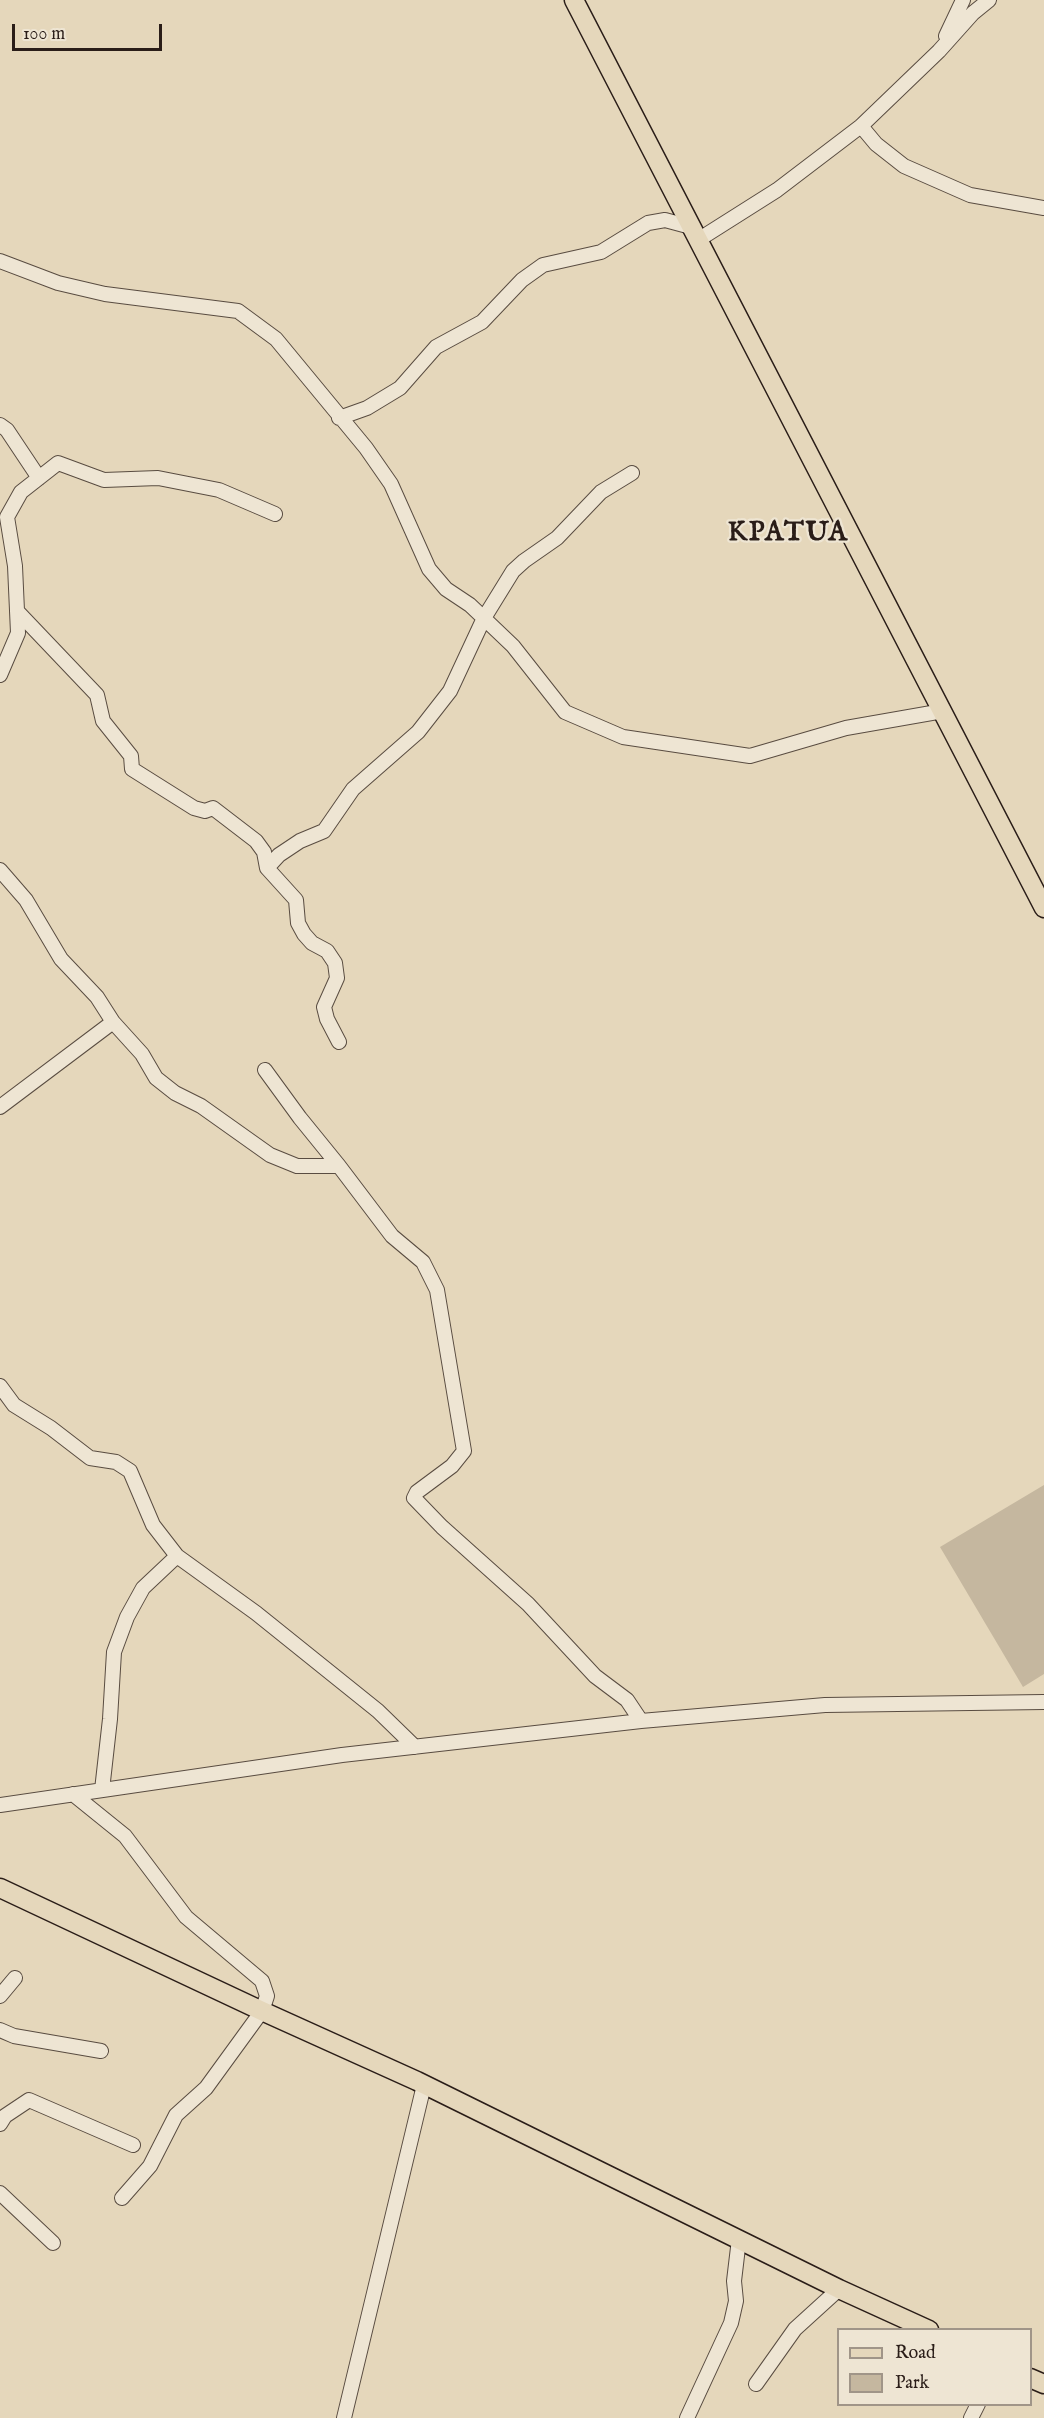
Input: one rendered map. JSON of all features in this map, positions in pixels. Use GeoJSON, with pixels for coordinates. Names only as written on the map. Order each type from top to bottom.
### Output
{"type":"FeatureCollection","features":[{"type":"Feature","properties":{"kind":"main road"},"geometry":{"type":"LineString","coordinates":[[574,0],[1044,908]]}},
{"type":"Feature","properties":{"kind":"main road"},"geometry":{"type":"LineString","coordinates":[[0,1888],[262,2012],[424,2085],[838,2289],[925,2328]]}},
{"type":"Feature","properties":{"kind":"street"},"geometry":{"type":"LineString","coordinates":[[939,51],[963,0]]}},
{"type":"Feature","properties":{"kind":"street"},"geometry":{"type":"LineString","coordinates":[[339,418],[367,408],[400,388],[436,347],[482,322],[522,280],[543,265],[601,252],[648,223],[665,220],[694,233],[777,190],[861,126],[939,51],[973,13],[989,0]]}},
{"type":"Feature","properties":{"kind":"street"},"geometry":{"type":"LineString","coordinates":[[861,126],[876,144],[904,166],[970,195],[1044,208]]}},
{"type":"Feature","properties":{"kind":"street"},"geometry":{"type":"LineString","coordinates":[[0,261],[58,283],[105,294],[238,311],[276,339],[366,448],[391,484],[429,569],[446,589],[484,618],[513,646],[564,712],[623,737],[750,756],[846,728],[943,711]]}},
{"type":"Feature","properties":{"kind":"street"},"geometry":{"type":"LineString","coordinates":[[0,425],[7,430],[39,478]]}},
{"type":"Feature","properties":{"kind":"street"},"geometry":{"type":"LineString","coordinates":[[0,675],[18,633],[15,566],[7,517],[21,492],[58,463],[104,480],[158,478],[219,490],[275,514]]}},
{"type":"Feature","properties":{"kind":"street"},"geometry":{"type":"LineString","coordinates":[[267,868],[293,846],[324,831],[352,789],[418,732],[450,691],[484,618],[513,571],[557,538],[601,492],[632,473]]}},
{"type":"Feature","properties":{"kind":"street"},"geometry":{"type":"LineString","coordinates":[[17,611],[97,695],[103,721],[131,756],[132,769],[194,808],[205,811],[213,808],[256,842],[264,852],[267,868],[296,900],[298,924],[304,934],[312,943],[327,951],[335,963],[337,978],[324,1007],[327,1019],[339,1042]]}},
{"type":"Feature","properties":{"kind":"street"},"geometry":{"type":"LineString","coordinates":[[0,870],[26,900],[61,959],[97,997],[113,1022],[142,1054],[156,1078],[175,1093],[201,1106],[270,1155],[297,1166],[339,1166]]}},
{"type":"Feature","properties":{"kind":"street"},"geometry":{"type":"LineString","coordinates":[[0,1107],[113,1022]]}},
{"type":"Feature","properties":{"kind":"street"},"geometry":{"type":"LineString","coordinates":[[265,1070],[392,1236],[423,1262],[437,1290],[464,1450],[452,1466],[417,1492],[414,1498],[442,1527],[528,1604],[595,1676],[627,1700],[641,1721]]}},
{"type":"Feature","properties":{"kind":"street"},"geometry":{"type":"LineString","coordinates":[[0,1386],[14,1405],[58,1433],[90,1458],[116,1462],[130,1471],[153,1525],[177,1556],[256,1613],[378,1711],[415,1747]]}},
{"type":"Feature","properties":{"kind":"street"},"geometry":{"type":"LineString","coordinates":[[102,1790],[110,1719],[114,1652],[127,1617],[143,1588],[177,1556]]}},
{"type":"Feature","properties":{"kind":"street"},"geometry":{"type":"LineString","coordinates":[[0,1805],[415,1747],[641,1721],[825,1705],[1044,1702]]}},
{"type":"Feature","properties":{"kind":"street"},"geometry":{"type":"LineString","coordinates":[[73,1794],[124,1836],[186,1917],[262,1981],[267,1996],[262,2012],[206,2088],[176,2115],[156,2159],[122,2198]]}},
{"type":"Feature","properties":{"kind":"street"},"geometry":{"type":"LineString","coordinates":[[0,1996],[15,1978]]}},
{"type":"Feature","properties":{"kind":"street"},"geometry":{"type":"LineString","coordinates":[[0,2030],[26,2038],[101,2051]]}},
{"type":"Feature","properties":{"kind":"street"},"geometry":{"type":"LineString","coordinates":[[344,2418],[424,2085]]}},
{"type":"Feature","properties":{"kind":"street"},"geometry":{"type":"LineString","coordinates":[[0,2124],[5,2116],[29,2100],[132,2145]]}},
{"type":"Feature","properties":{"kind":"street"},"geometry":{"type":"LineString","coordinates":[[0,2194],[53,2243]]}},
{"type":"Feature","properties":{"kind":"street"},"geometry":{"type":"LineString","coordinates":[[687,2418],[731,2323],[736,2301],[734,2281],[739,2239]]}},
{"type":"Feature","properties":{"kind":"street"},"geometry":{"type":"LineString","coordinates":[[756,2384],[795,2329],[838,2289]]}},
{"type":"Feature","properties":{"kind":"green space"},"geometry":{"type":"Polygon","coordinates":[[[1044,1485],[1044,1674],[1023,1687],[940,1547],[1044,1485]]]}},
{"type":"Feature","properties":{"kind":"district","name":"KPATUA"},"geometry":{"type":"Point","coordinates":[788,534]}}]}
